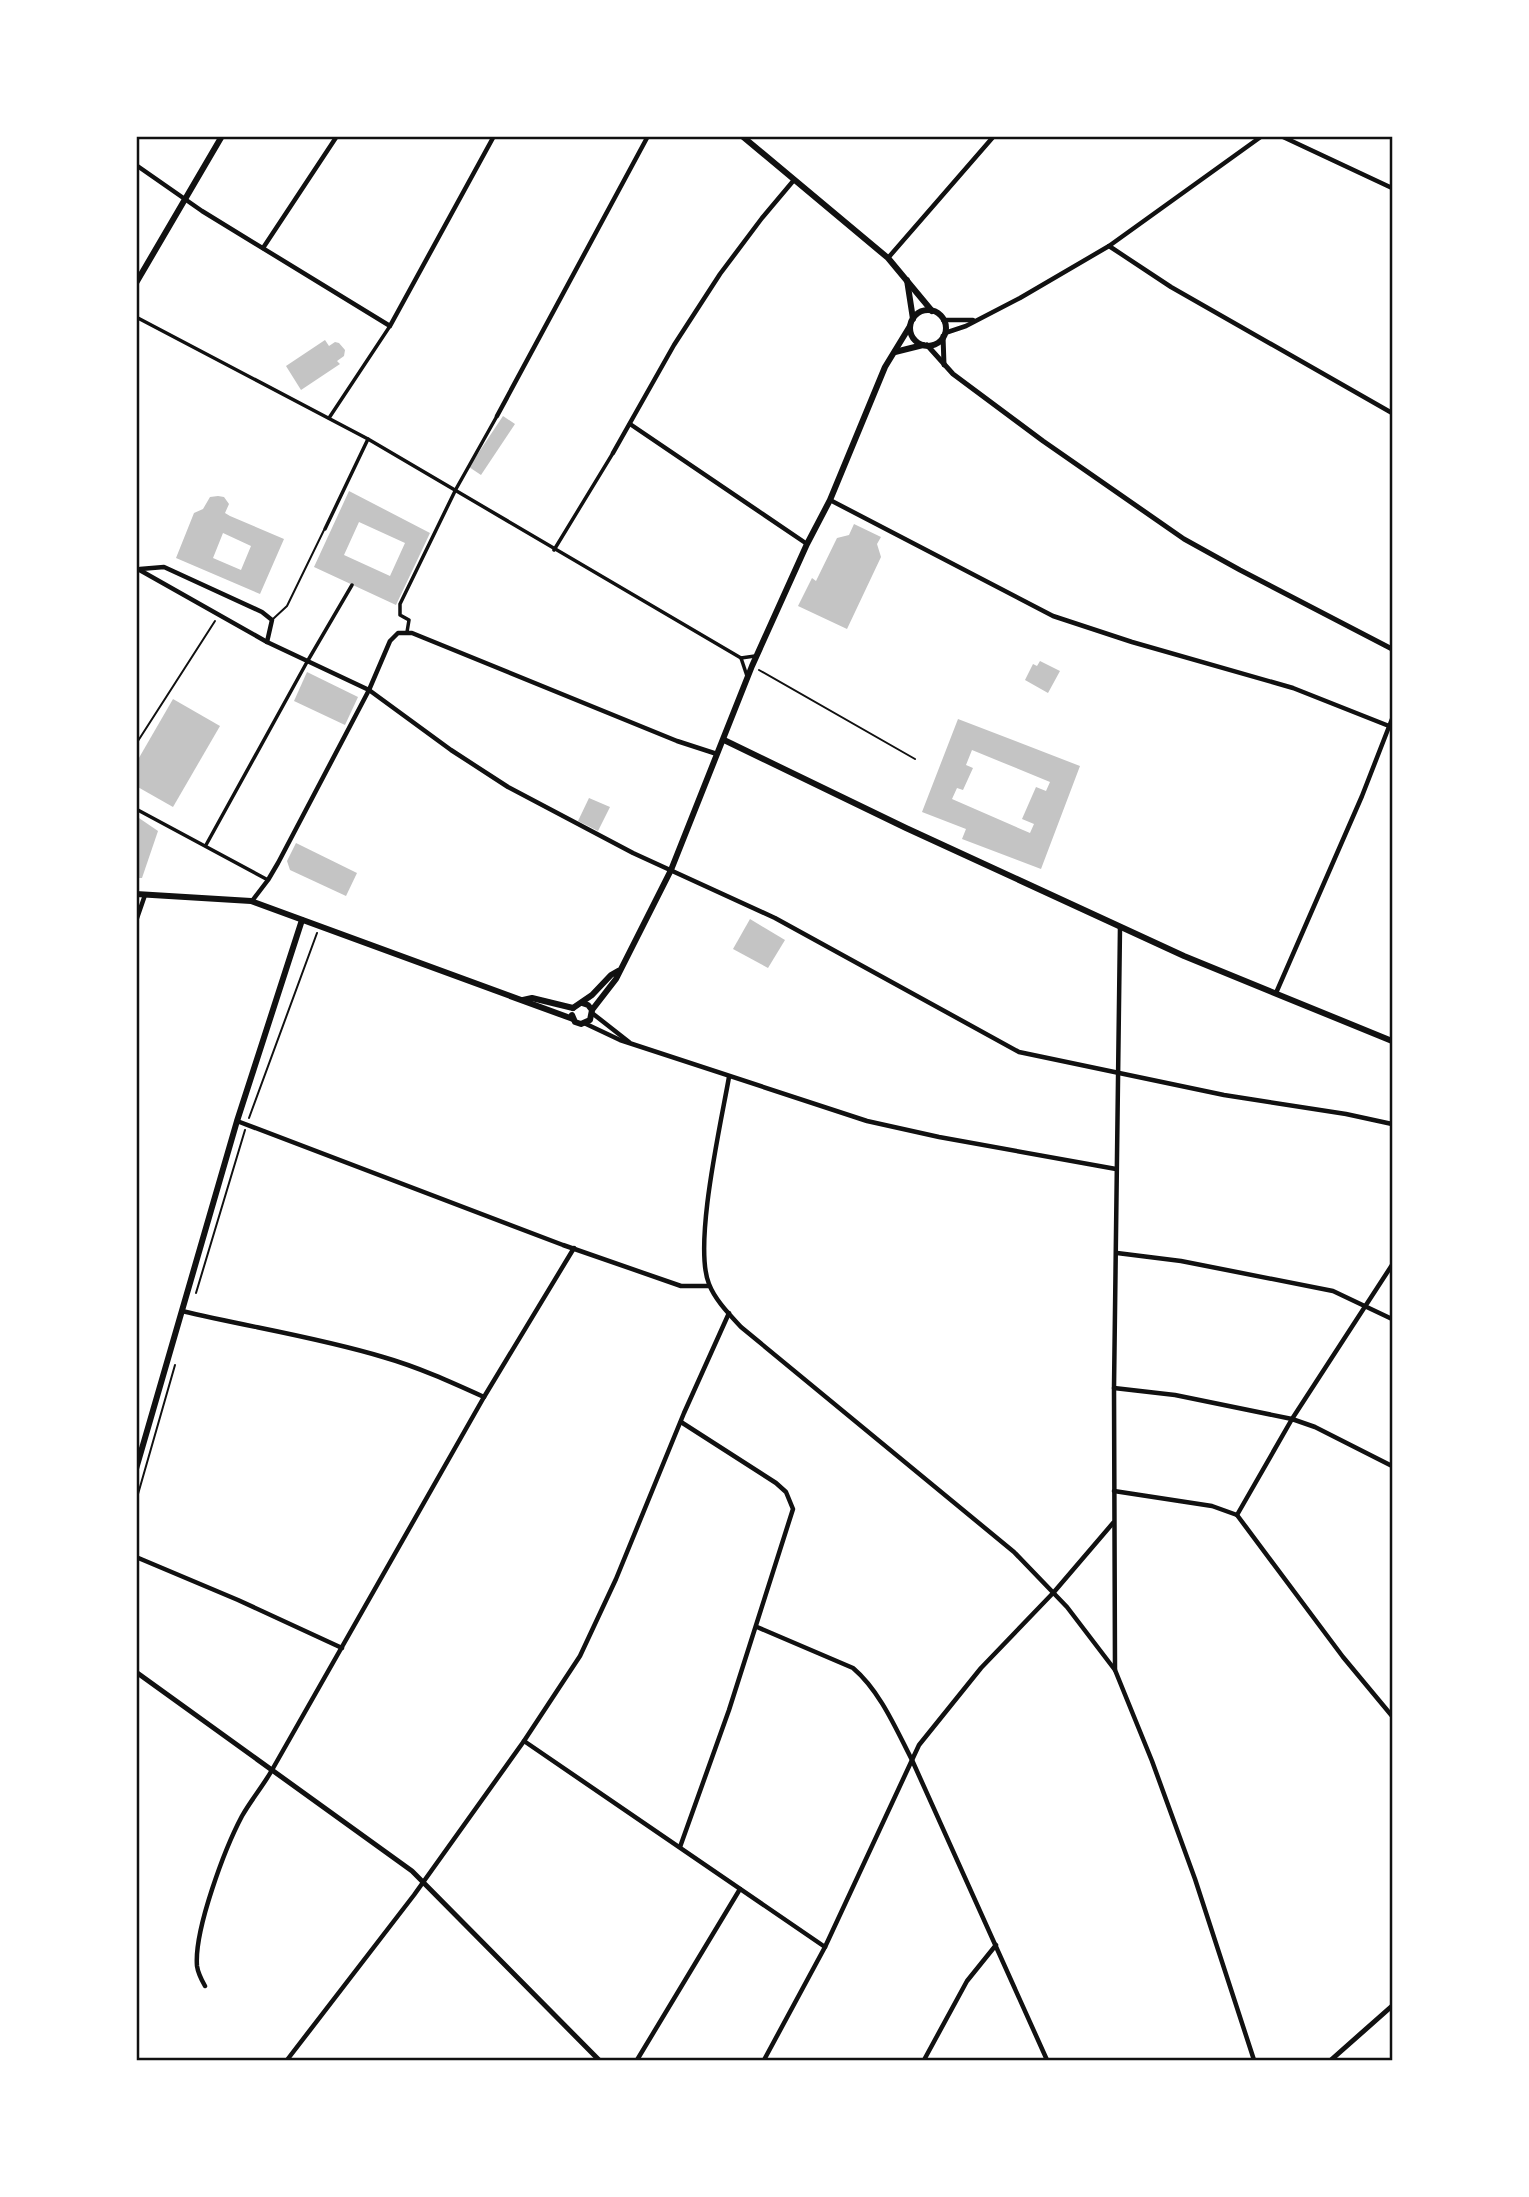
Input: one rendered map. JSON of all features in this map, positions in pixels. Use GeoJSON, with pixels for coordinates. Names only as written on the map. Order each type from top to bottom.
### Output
{"type":"FeatureCollection","features":[{"type":"Feature","properties":{"kind":"main road"},"geometry":{"type":"LineString","coordinates":[[136,283],[222,136]]}},
{"type":"Feature","properties":{"kind":"main road"},"geometry":{"type":"LineString","coordinates":[[742,136],[888,258],[932,311],[943,320],[944,335],[937,343],[894,352]]}},
{"type":"Feature","properties":{"kind":"main road"},"geometry":{"type":"LineString","coordinates":[[907,280],[913,337],[925,345]]}},
{"type":"Feature","properties":{"kind":"main road"},"geometry":{"type":"LineString","coordinates":[[136,894],[251,901],[584,1023],[590,1020],[592,1012],[616,979],[671,870],[752,666],[807,544],[830,500],[885,368],[918,313],[932,311]]}},
{"type":"Feature","properties":{"kind":"main road"},"geometry":{"type":"LineString","coordinates":[[724,740],[906,828],[1120,926],[1392,1041]]}},
{"type":"Feature","properties":{"kind":"main road"},"geometry":{"type":"LineString","coordinates":[[136,1469],[237,1121],[302,920]]}},
{"type":"Feature","properties":{"kind":"main road"},"geometry":{"type":"LineString","coordinates":[[521,1000],[532,998],[573,1008],[618,971]]}},
{"type":"Feature","properties":{"kind":"main road"},"geometry":{"type":"LineString","coordinates":[[582,1003],[588,1005],[592,1012]]}},
{"type":"Feature","properties":{"kind":"main road"},"geometry":{"type":"LineString","coordinates":[[573,1008],[573,1019]]}},
{"type":"Feature","properties":{"kind":"street"},"geometry":{"type":"LineString","coordinates":[[263,248],[337,136]]}},
{"type":"Feature","properties":{"kind":"street"},"geometry":{"type":"LineString","coordinates":[[329,418],[390,326],[494,136]]}},
{"type":"Feature","properties":{"kind":"street"},"geometry":{"type":"LineString","coordinates":[[407,632],[409,620],[400,615],[400,604],[456,489],[648,136]]}},
{"type":"Feature","properties":{"kind":"street"},"geometry":{"type":"LineString","coordinates":[[888,258],[994,136]]}},
{"type":"Feature","properties":{"kind":"street"},"geometry":{"type":"LineString","coordinates":[[944,365],[944,335],[977,320],[1109,246],[1262,136]]}},
{"type":"Feature","properties":{"kind":"street"},"geometry":{"type":"LineString","coordinates":[[1281,136],[1392,188]]}},
{"type":"Feature","properties":{"kind":"street"},"geometry":{"type":"LineString","coordinates":[[136,165],[185,199],[390,326]]}},
{"type":"Feature","properties":{"kind":"street"},"geometry":{"type":"LineString","coordinates":[[554,550],[668,355],[720,274],[795,179]]}},
{"type":"Feature","properties":{"kind":"street"},"geometry":{"type":"LineString","coordinates":[[1109,246],[1171,287],[1392,413]]}},
{"type":"Feature","properties":{"kind":"street"},"geometry":{"type":"LineString","coordinates":[[136,317],[368,439],[741,658],[757,656]]}},
{"type":"Feature","properties":{"kind":"street"},"geometry":{"type":"LineString","coordinates":[[943,320],[977,320]]}},
{"type":"Feature","properties":{"kind":"street"},"geometry":{"type":"LineString","coordinates":[[925,345],[953,374],[1043,441],[1184,539],[1392,649]]}},
{"type":"Feature","properties":{"kind":"street"},"geometry":{"type":"LineString","coordinates":[[630,424],[807,544]]}},
{"type":"Feature","properties":{"kind":"street"},"geometry":{"type":"LineString","coordinates":[[324,530],[368,439]]}},
{"type":"Feature","properties":{"kind":"street"},"geometry":{"type":"LineString","coordinates":[[830,500],[1053,616],[1132,642],[1293,688],[1389,726]]}},
{"type":"Feature","properties":{"kind":"street"},"geometry":{"type":"LineString","coordinates":[[137,568],[164,567],[262,612],[272,620],[267,642]]}},
{"type":"Feature","properties":{"kind":"street"},"geometry":{"type":"LineString","coordinates":[[137,568],[267,642],[369,690],[451,750],[508,787],[589,830],[775,918],[1019,1052],[1224,1095],[1392,1124]]}},
{"type":"Feature","properties":{"kind":"street"},"geometry":{"type":"LineString","coordinates":[[205,845],[352,585]]}},
{"type":"Feature","properties":{"kind":"street"},"geometry":{"type":"LineString","coordinates":[[251,901],[268,880],[369,690],[390,641],[398,633],[407,632],[718,755]]}},
{"type":"Feature","properties":{"kind":"street"},"geometry":{"type":"LineString","coordinates":[[741,658],[748,677]]}},
{"type":"Feature","properties":{"kind":"street"},"geometry":{"type":"LineString","coordinates":[[1276,993],[1362,796],[1392,719]]}},
{"type":"Feature","properties":{"kind":"street"},"geometry":{"type":"LineString","coordinates":[[136,809],[268,880]]}},
{"type":"Feature","properties":{"kind":"street"},"geometry":{"type":"LineString","coordinates":[[136,921],[145,895]]}},
{"type":"Feature","properties":{"kind":"street"},"geometry":{"type":"LineString","coordinates":[[1115,1670],[1114,1388],[1120,926]]}},
{"type":"Feature","properties":{"kind":"street"},"geometry":{"type":"LineString","coordinates":[[592,1012],[630,1043]]}},
{"type":"Feature","properties":{"kind":"street"},"geometry":{"type":"LineString","coordinates":[[584,1023],[630,1043],[867,1121],[939,1138],[1116,1169]]}},
{"type":"Feature","properties":{"kind":"street"},"geometry":{"type":"LineString","coordinates":[[729,1077],[706,1214],[704,1266],[709,1286],[741,1327],[1014,1552],[1054,1592],[1115,1670],[1195,1879],[1254,2060]]}},
{"type":"Feature","properties":{"kind":"street"},"geometry":{"type":"LineString","coordinates":[[237,1121],[681,1286],[709,1286]]}},
{"type":"Feature","properties":{"kind":"street"},"geometry":{"type":"LineString","coordinates":[[205,1986],[197,1963],[201,1932],[212,1894],[243,1815],[272,1770],[484,1397],[574,1248]]}},
{"type":"Feature","properties":{"kind":"street"},"geometry":{"type":"LineString","coordinates":[[1117,1253],[1181,1261],[1334,1291],[1392,1320]]}},
{"type":"Feature","properties":{"kind":"street"},"geometry":{"type":"LineString","coordinates":[[1237,1515],[1292,1419],[1392,1265]]}},
{"type":"Feature","properties":{"kind":"street"},"geometry":{"type":"LineString","coordinates":[[182,1311],[349,1347],[418,1368],[484,1397]]}},
{"type":"Feature","properties":{"kind":"street"},"geometry":{"type":"LineString","coordinates":[[287,2060],[423,1881],[524,1741],[580,1656],[729,1313]]}},
{"type":"Feature","properties":{"kind":"street"},"geometry":{"type":"LineString","coordinates":[[1114,1388],[1175,1395],[1292,1419],[1315,1427],[1392,1466]]}},
{"type":"Feature","properties":{"kind":"street"},"geometry":{"type":"LineString","coordinates":[[680,1847],[757,1627],[793,1509],[791,1499],[776,1483],[681,1422]]}},
{"type":"Feature","properties":{"kind":"street"},"geometry":{"type":"LineString","coordinates":[[1114,1491],[1212,1506],[1237,1515],[1343,1657],[1392,1716]]}},
{"type":"Feature","properties":{"kind":"street"},"geometry":{"type":"LineString","coordinates":[[764,2060],[825,1947],[919,1745],[981,1668],[1054,1592],[1114,1522]]}},
{"type":"Feature","properties":{"kind":"street"},"geometry":{"type":"LineString","coordinates":[[136,1558],[238,1600],[341,1648]]}},
{"type":"Feature","properties":{"kind":"street"},"geometry":{"type":"LineString","coordinates":[[757,1627],[853,1668],[861,1675],[888,1715],[912,1760],[1047,2060]]}},
{"type":"Feature","properties":{"kind":"street"},"geometry":{"type":"LineString","coordinates":[[136,1672],[423,1881],[599,2060]]}},
{"type":"Feature","properties":{"kind":"street"},"geometry":{"type":"LineString","coordinates":[[524,1741],[825,1947]]}},
{"type":"Feature","properties":{"kind":"street"},"geometry":{"type":"LineString","coordinates":[[637,2060],[740,1889]]}},
{"type":"Feature","properties":{"kind":"street"},"geometry":{"type":"LineString","coordinates":[[924,2060],[967,1981],[996,1945]]}},
{"type":"Feature","properties":{"kind":"street"},"geometry":{"type":"LineString","coordinates":[[1331,2060],[1392,2006]]}},
{"type":"Feature","properties":{"kind":"lane"},"geometry":{"type":"LineString","coordinates":[[272,620],[287,606],[324,530]]}},
{"type":"Feature","properties":{"kind":"path"},"geometry":{"type":"LineString","coordinates":[[136,744],[219,615]]}},
{"type":"Feature","properties":{"kind":"path"},"geometry":{"type":"LineString","coordinates":[[752,666],[915,759]]}},
{"type":"Feature","properties":{"kind":"path"},"geometry":{"type":"LineString","coordinates":[[190,1313],[246,1125],[319,925]]}},
{"type":"Feature","properties":{"kind":"path"},"geometry":{"type":"LineString","coordinates":[[136,1500],[175,1366]]}},
{"type":"Feature","properties":{"kind":"building"},"geometry":{"type":"Polygon","coordinates":[[[325,340],[329,346],[335,342],[339,343],[345,350],[344,356],[337,361],[340,364],[301,390],[286,366],[325,340]]]}},
{"type":"Feature","properties":{"kind":"building"},"geometry":{"type":"Polygon","coordinates":[[[503,416],[515,424],[481,475],[469,467],[503,416]]]}},
{"type":"Feature","properties":{"kind":"building"},"geometry":{"type":"Polygon","coordinates":[[[349,491],[430,533],[396,605],[314,567],[349,491]],[[359,522],[344,555],[390,576],[405,543],[359,522]]]}},
{"type":"Feature","properties":{"kind":"building"},"geometry":{"type":"Polygon","coordinates":[[[210,497],[224,497],[229,504],[225,513],[284,539],[260,594],[176,558],[194,513],[203,509],[210,497]],[[223,533],[213,558],[241,570],[251,546],[223,533]]]}},
{"type":"Feature","properties":{"kind":"building"},"geometry":{"type":"Polygon","coordinates":[[[854,524],[881,537],[877,544],[881,557],[847,629],[798,606],[812,578],[816,581],[837,538],[849,535],[854,524]]]}},
{"type":"Feature","properties":{"kind":"building"},"geometry":{"type":"Polygon","coordinates":[[[1040,661],[1060,671],[1048,693],[1025,680],[1033,664],[1037,666],[1040,661]]]}},
{"type":"Feature","properties":{"kind":"building"},"geometry":{"type":"Polygon","coordinates":[[[307,672],[358,697],[345,725],[294,701],[307,672]]]}},
{"type":"Feature","properties":{"kind":"building"},"geometry":{"type":"Polygon","coordinates":[[[173,699],[220,726],[173,807],[136,786],[136,763],[173,699]]]}},
{"type":"Feature","properties":{"kind":"building"},"geometry":{"type":"Polygon","coordinates":[[[958,719],[1080,766],[1041,869],[962,839],[966,829],[922,812],[958,719]],[[972,750],[966,765],[973,768],[963,790],[957,788],[952,799],[1030,833],[1034,824],[1022,819],[1036,787],[1046,791],[1050,782],[972,750]]]}},
{"type":"Feature","properties":{"kind":"building"},"geometry":{"type":"Polygon","coordinates":[[[589,798],[610,807],[598,831],[578,821],[589,798]]]}},
{"type":"Feature","properties":{"kind":"building"},"geometry":{"type":"Polygon","coordinates":[[[136,816],[158,831],[142,878],[136,878],[136,816]]]}},
{"type":"Feature","properties":{"kind":"building"},"geometry":{"type":"Polygon","coordinates":[[[296,843],[357,873],[346,896],[290,870],[287,861],[296,843]]]}},
{"type":"Feature","properties":{"kind":"building"},"geometry":{"type":"Polygon","coordinates":[[[750,919],[785,940],[768,968],[733,949],[750,919]]]}}]}
